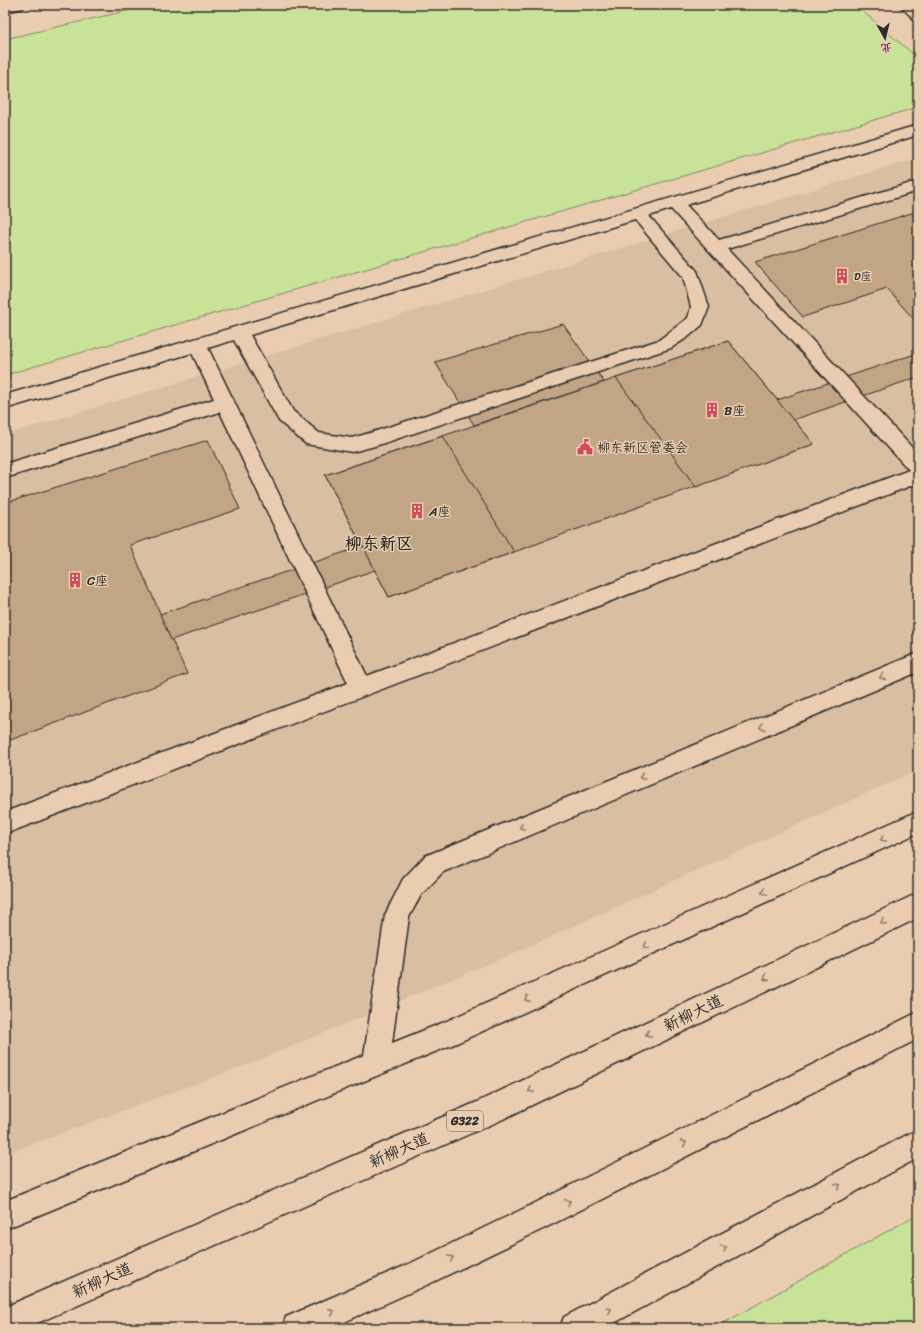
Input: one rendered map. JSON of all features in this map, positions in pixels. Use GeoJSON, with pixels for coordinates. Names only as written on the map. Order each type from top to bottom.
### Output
{"type":"FeatureCollection","features":[{"type":"Feature","properties":{"kind":"main road"},"geometry":{"type":"LineString","coordinates":[[5,8],[18,5]]}},
{"type":"Feature","properties":{"kind":"main road"},"geometry":{"type":"LineString","coordinates":[[906,5],[918,15]]}},
{"type":"Feature","properties":{"kind":"main road"},"geometry":{"type":"LineString","coordinates":[[5,402],[918,130]]}},
{"type":"Feature","properties":{"kind":"main road"},"geometry":{"type":"LineString","coordinates":[[715,247],[918,186]]}},
{"type":"Feature","properties":{"kind":"main road"},"geometry":{"type":"LineString","coordinates":[[674,202],[918,467]]}},
{"type":"Feature","properties":{"kind":"main road"},"geometry":{"type":"LineString","coordinates":[[239,332],[286,416],[313,439],[352,445],[375,440],[665,344],[682,333],[696,320],[700,307],[691,274],[638,213]]}},
{"type":"Feature","properties":{"kind":"main road"},"geometry":{"type":"LineString","coordinates":[[197,344],[361,687]]}},
{"type":"Feature","properties":{"kind":"main road"},"geometry":{"type":"LineString","coordinates":[[5,471],[225,403]]}},
{"type":"Feature","properties":{"kind":"main road"},"geometry":{"type":"LineString","coordinates":[[5,823],[918,475]]}},
{"type":"Feature","properties":{"kind":"main road"},"geometry":{"type":"LineString","coordinates":[[376,1064],[397,915],[412,887],[434,864],[918,662]]}},
{"type":"Feature","properties":{"kind":"main road"},"geometry":{"type":"LineString","coordinates":[[5,1215],[450,1033],[918,822]]}},
{"type":"Feature","properties":{"kind":"main road","name":"新柳大道"},"geometry":{"type":"LineString","coordinates":[[5,1322],[487,1112],[918,905]]}},
{"type":"Feature","properties":{"kind":"main road"},"geometry":{"type":"LineString","coordinates":[[297,1328],[419,1274],[535,1218],[918,1025]]}},
{"type":"Feature","properties":{"kind":"main road"},"geometry":{"type":"LineString","coordinates":[[575,1328],[918,1144]]}},
{"type":"Feature","properties":{"kind":"shaded area"},"geometry":{"type":"Polygon","coordinates":[[[918,158],[918,770],[514,953],[252,1063],[5,1154],[5,435],[918,158]]]}},
{"type":"Feature","properties":{"kind":"green space"},"geometry":{"type":"Polygon","coordinates":[[[152,5],[855,5],[918,58],[918,107],[5,375],[5,39],[152,5]]]}},
{"type":"Feature","properties":{"kind":"green space"},"geometry":{"type":"Polygon","coordinates":[[[918,1214],[918,1328],[715,1328],[918,1214]]]}},
{"type":"Feature","properties":{"kind":"building","name":"D座"},"geometry":{"type":"Polygon","coordinates":[[[918,211],[918,324],[887,289],[803,317],[755,262],[918,211]]]}},
{"type":"Feature","properties":{"kind":"building"},"geometry":{"type":"Polygon","coordinates":[[[563,324],[604,382],[474,425],[435,362],[563,324]]]}},
{"type":"Feature","properties":{"kind":"building"},"geometry":{"type":"Polygon","coordinates":[[[728,341],[814,444],[389,597],[325,475],[728,341]]]}},
{"type":"Feature","properties":{"kind":"building","name":"B座"},"geometry":{"type":"Polygon","coordinates":[[[728,341],[814,444],[696,487],[616,378],[728,341]]]}},
{"type":"Feature","properties":{"kind":"building"},"geometry":{"type":"Polygon","coordinates":[[[918,353],[918,377],[793,420],[777,400],[918,353]]]}},
{"type":"Feature","properties":{"kind":"building","name":"A座"},"geometry":{"type":"Polygon","coordinates":[[[443,436],[514,552],[389,597],[325,475],[443,436]]]}},
{"type":"Feature","properties":{"kind":"building","name":"C座"},"geometry":{"type":"Polygon","coordinates":[[[208,440],[240,509],[130,545],[187,674],[5,742],[5,503],[208,440]]]}},
{"type":"Feature","properties":{"kind":"building"},"geometry":{"type":"Polygon","coordinates":[[[363,546],[375,570],[171,640],[160,614],[363,546]]]}},
{"type":"Feature","properties":{"kind":"place","name":"D座"},"geometry":{"type":"Point","coordinates":[842,276]}},
{"type":"Feature","properties":{"kind":"place","name":"B座"},"geometry":{"type":"Point","coordinates":[712,410]}},
{"type":"Feature","properties":{"kind":"place","name":"柳东新区管委会"},"geometry":{"type":"Point","coordinates":[585,447]}},
{"type":"Feature","properties":{"kind":"place","name":"A座"},"geometry":{"type":"Point","coordinates":[417,511]}},
{"type":"Feature","properties":{"kind":"place","name":"C座"},"geometry":{"type":"Point","coordinates":[75,580]}},
{"type":"Feature","properties":{"kind":"district","name":"柳东新区"},"geometry":{"type":"Point","coordinates":[379,543]}}]}
